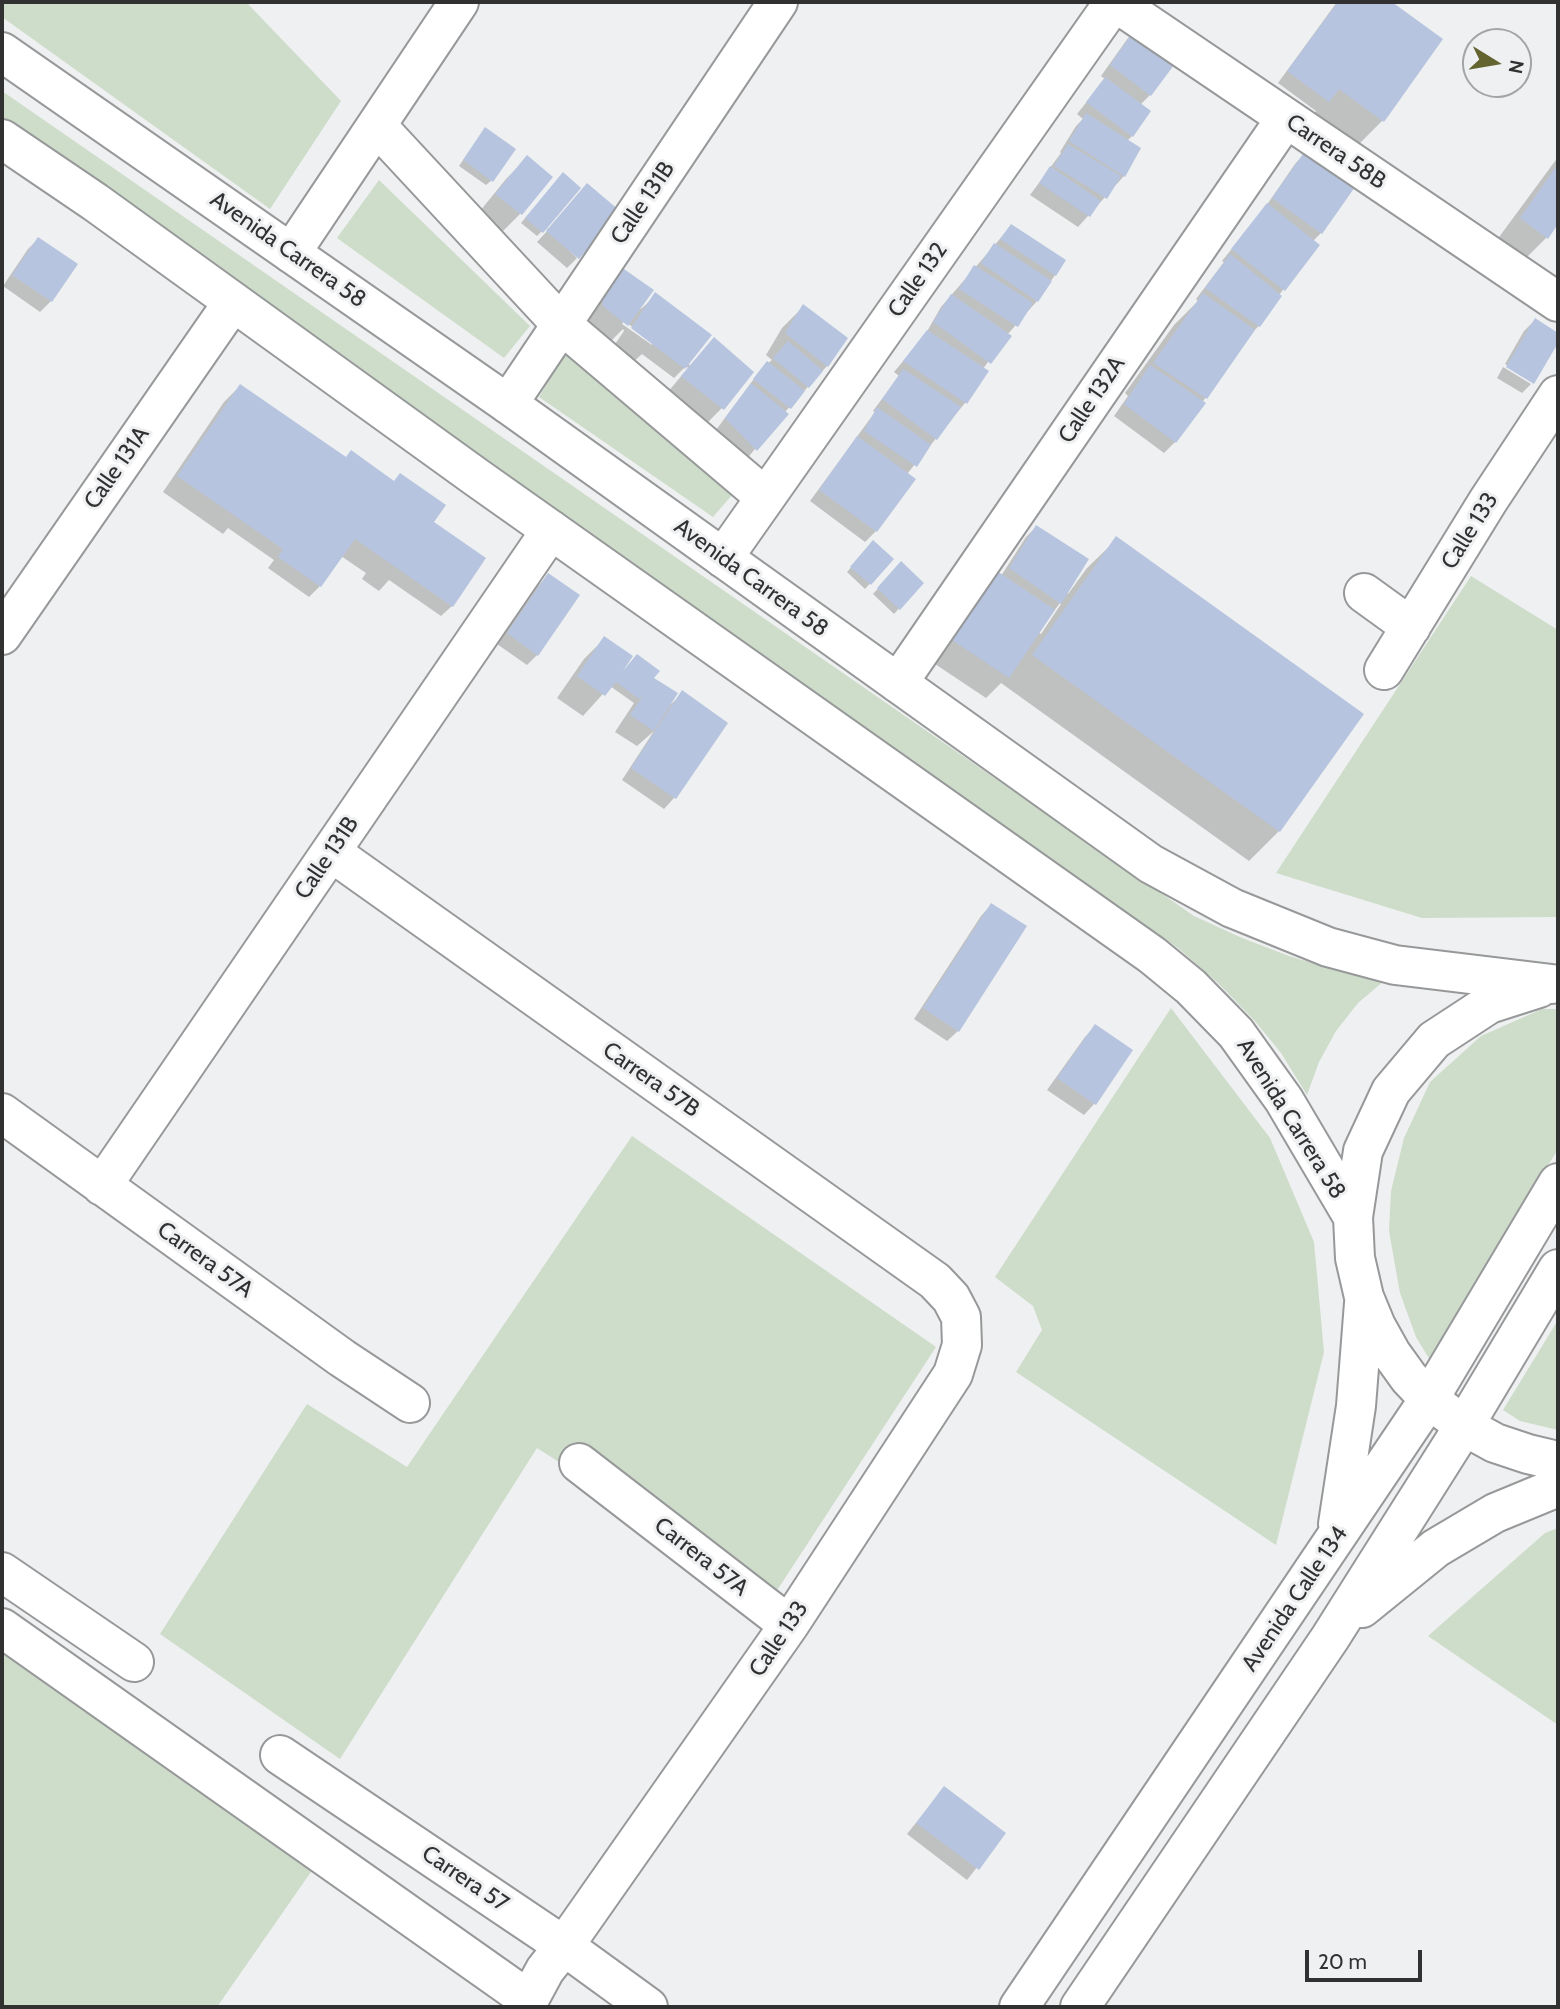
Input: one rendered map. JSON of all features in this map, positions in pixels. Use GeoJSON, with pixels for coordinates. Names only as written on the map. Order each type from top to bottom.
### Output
{"type":"FeatureCollection","features":[{"type":"Feature","properties":{"kind":"street"},"geometry":{"type":"LineString","coordinates":[[291,253],[459,2]]}},
{"type":"Feature","properties":{"kind":"street","name":"Calle 131B"},"geometry":{"type":"LineString","coordinates":[[508,404],[778,2]]}},
{"type":"Feature","properties":{"kind":"street","name":"Carrera 58B"},"geometry":{"type":"LineString","coordinates":[[1114,2],[1558,302]]}},
{"type":"Feature","properties":{"kind":"street","name":"Calle 132"},"geometry":{"type":"LineString","coordinates":[[723,558],[1114,2]]}},
{"type":"Feature","properties":{"kind":"street","name":"Avenida Carrera 58"},"geometry":{"type":"LineString","coordinates":[[2,52],[508,404],[1151,864],[1232,908],[1328,947],[1395,965],[1555,983]]}},
{"type":"Feature","properties":{"kind":"street","name":"Calle 132A"},"geometry":{"type":"LineString","coordinates":[[898,682],[1286,118]]}},
{"type":"Feature","properties":{"kind":"street"},"geometry":{"type":"LineString","coordinates":[[377,126],[561,324],[765,497]]}},
{"type":"Feature","properties":{"kind":"street","name":"Avenida Carrera 58"},"geometry":{"type":"LineString","coordinates":[[2,139],[1153,955],[1191,987],[1236,1032],[1284,1100],[1353,1217]]}},
{"type":"Feature","properties":{"kind":"street","name":"Calle 131A"},"geometry":{"type":"LineString","coordinates":[[2,635],[233,302]]}},
{"type":"Feature","properties":{"kind":"street","name":"Calle 133"},"geometry":{"type":"LineString","coordinates":[[1384,670],[1410,626],[1545,445],[1558,395]]}},
{"type":"Feature","properties":{"kind":"street","name":"Calle 131B"},"geometry":{"type":"LineString","coordinates":[[102,1186],[551,530]]}},
{"type":"Feature","properties":{"kind":"street"},"geometry":{"type":"LineString","coordinates":[[1364,593],[1410,626]]}},
{"type":"Feature","properties":{"kind":"street","name":"Carrera 57B"},"geometry":{"type":"LineString","coordinates":[[331,852],[935,1282],[951,1298],[961,1317]]}},
{"type":"Feature","properties":{"kind":"street"},"geometry":{"type":"LineString","coordinates":[[1555,983],[1489,1004],[1434,1041],[1391,1091],[1363,1151],[1353,1217],[1354,1258],[1364,1297],[1376,1326],[1391,1353],[1429,1399],[1464,1426],[1495,1443],[1558,1461]]}},
{"type":"Feature","properties":{"kind":"street","name":"Carrera 57A"},"geometry":{"type":"LineString","coordinates":[[2,1113],[342,1358],[410,1403]]}},
{"type":"Feature","properties":{"kind":"street","name":"Avenida Calle 134"},"geometry":{"type":"LineString","coordinates":[[1019,2007],[1429,1399],[1558,1183]]}},
{"type":"Feature","properties":{"kind":"street","name":"Avenida Calle 134"},"geometry":{"type":"LineString","coordinates":[[1080,2007],[1329,1638],[1464,1426],[1558,1269]]}},
{"type":"Feature","properties":{"kind":"street"},"geometry":{"type":"LineString","coordinates":[[1335,1539],[1356,1406],[1364,1297]]}},
{"type":"Feature","properties":{"kind":"street","name":"Calle 133"},"geometry":{"type":"LineString","coordinates":[[527,2004],[545,1970],[789,1625],[953,1374],[962,1345],[961,1317]]}},
{"type":"Feature","properties":{"kind":"street","name":"Carrera 57A"},"geometry":{"type":"LineString","coordinates":[[579,1463],[789,1625]]}},
{"type":"Feature","properties":{"kind":"street"},"geometry":{"type":"LineString","coordinates":[[1329,1638],[1381,1591],[1436,1548],[1495,1513],[1558,1487]]}},
{"type":"Feature","properties":{"kind":"street"},"geometry":{"type":"LineString","coordinates":[[2,1572],[134,1662]]}},
{"type":"Feature","properties":{"kind":"street"},"geometry":{"type":"LineString","coordinates":[[2,1628],[527,2004]]}},
{"type":"Feature","properties":{"kind":"street","name":"Carrera 57"},"geometry":{"type":"LineString","coordinates":[[280,1755],[564,1946],[648,2007]]}},
{"type":"Feature","properties":{"kind":"green space"},"geometry":{"type":"Polygon","coordinates":[[[2,2],[246,2],[341,101],[270,209],[2,17],[2,2]]]}},
{"type":"Feature","properties":{"kind":"green space"},"geometry":{"type":"Polygon","coordinates":[[[2,91],[1194,916],[1289,956],[1384,981],[1358,1003],[1336,1031],[1319,1062],[1307,1095],[1281,1053],[1254,1020],[1218,983],[1178,948],[2,131],[2,91]]]}},
{"type":"Feature","properties":{"kind":"green space"},"geometry":{"type":"Polygon","coordinates":[[[379,180],[530,326],[504,358],[337,238],[379,180]]]}},
{"type":"Feature","properties":{"kind":"green space"},"geometry":{"type":"Polygon","coordinates":[[[569,346],[739,487],[713,517],[539,397],[569,346]]]}},
{"type":"Feature","properties":{"kind":"green space"},"geometry":{"type":"Polygon","coordinates":[[[1471,576],[1558,630],[1558,917],[1422,918],[1276,873],[1471,576]]]}},
{"type":"Feature","properties":{"kind":"green space"},"geometry":{"type":"Polygon","coordinates":[[[1171,1008],[1270,1138],[1314,1242],[1324,1352],[1276,1545],[1016,1372],[1042,1330],[1033,1306],[995,1277],[1171,1008]]]}},
{"type":"Feature","properties":{"kind":"green space"},"geometry":{"type":"Polygon","coordinates":[[[1542,1009],[1558,1009],[1558,1149],[1430,1360],[1416,1337],[1400,1293],[1389,1231],[1391,1191],[1404,1138],[1430,1082],[1481,1036],[1542,1009]]]}},
{"type":"Feature","properties":{"kind":"green space"},"geometry":{"type":"Polygon","coordinates":[[[632,1136],[936,1347],[772,1598],[537,1448],[340,1759],[160,1634],[307,1404],[407,1467],[632,1136]]]}},
{"type":"Feature","properties":{"kind":"green space"},"geometry":{"type":"Polygon","coordinates":[[[1558,1320],[1558,1430],[1520,1421],[1503,1410],[1558,1320]]]}},
{"type":"Feature","properties":{"kind":"green space"},"geometry":{"type":"Polygon","coordinates":[[[1558,1528],[1558,1725],[1428,1636],[1545,1533],[1558,1528]]]}},
{"type":"Feature","properties":{"kind":"green space"},"geometry":{"type":"Polygon","coordinates":[[[2,1652],[313,1869],[217,2007],[2,2007],[2,1652]]]}},
{"type":"Feature","properties":{"kind":"building"},"geometry":{"type":"Polygon","coordinates":[[[1338,2],[1392,2],[1443,39],[1384,122],[1339,89],[1329,102],[1287,71],[1338,2]]]}},
{"type":"Feature","properties":{"kind":"building"},"geometry":{"type":"Polygon","coordinates":[[[1138,25],[1177,61],[1151,96],[1110,65],[1138,25]]]}},
{"type":"Feature","properties":{"kind":"building"},"geometry":{"type":"Polygon","coordinates":[[[1105,77],[1151,111],[1133,137],[1086,102],[1105,77]]]}},
{"type":"Feature","properties":{"kind":"building"},"geometry":{"type":"Polygon","coordinates":[[[1086,113],[1141,148],[1125,177],[1069,141],[1086,113]]]}},
{"type":"Feature","properties":{"kind":"building"},"geometry":{"type":"Polygon","coordinates":[[[485,127],[516,149],[493,182],[463,160],[485,127]]]}},
{"type":"Feature","properties":{"kind":"building"},"geometry":{"type":"Polygon","coordinates":[[[1068,144],[1121,176],[1107,199],[1054,166],[1068,144]]]}},
{"type":"Feature","properties":{"kind":"building"},"geometry":{"type":"Polygon","coordinates":[[[1305,151],[1355,187],[1322,234],[1272,198],[1305,151]]]}},
{"type":"Feature","properties":{"kind":"building"},"geometry":{"type":"Polygon","coordinates":[[[527,155],[553,177],[522,215],[495,194],[527,155]]]}},
{"type":"Feature","properties":{"kind":"building"},"geometry":{"type":"Polygon","coordinates":[[[1558,164],[1558,224],[1548,239],[1520,218],[1558,164]]]}},
{"type":"Feature","properties":{"kind":"building"},"geometry":{"type":"Polygon","coordinates":[[[1050,166],[1101,201],[1090,217],[1039,183],[1050,166]]]}},
{"type":"Feature","properties":{"kind":"building"},"geometry":{"type":"Polygon","coordinates":[[[563,172],[581,188],[543,233],[525,218],[563,172]]]}},
{"type":"Feature","properties":{"kind":"building"},"geometry":{"type":"Polygon","coordinates":[[[587,183],[620,211],[579,259],[546,231],[587,183]]]}},
{"type":"Feature","properties":{"kind":"building"},"geometry":{"type":"Polygon","coordinates":[[[1267,203],[1320,245],[1285,291],[1231,249],[1267,203]]]}},
{"type":"Feature","properties":{"kind":"building"},"geometry":{"type":"Polygon","coordinates":[[[1011,224],[1066,260],[1056,276],[1000,239],[1011,224]]]}},
{"type":"Feature","properties":{"kind":"building"},"geometry":{"type":"Polygon","coordinates":[[[38,237],[78,264],[52,302],[12,275],[38,237]]]}},
{"type":"Feature","properties":{"kind":"building"},"geometry":{"type":"Polygon","coordinates":[[[994,243],[1052,281],[1038,302],[981,263],[994,243]]]}},
{"type":"Feature","properties":{"kind":"building"},"geometry":{"type":"Polygon","coordinates":[[[1230,254],[1282,296],[1260,327],[1205,288],[1230,254]]]}},
{"type":"Feature","properties":{"kind":"building"},"geometry":{"type":"Polygon","coordinates":[[[974,265],[1033,303],[1018,327],[959,289],[974,265]]]}},
{"type":"Feature","properties":{"kind":"building"},"geometry":{"type":"Polygon","coordinates":[[[621,267],[654,290],[628,326],[603,306],[602,298],[621,267]]]}},
{"type":"Feature","properties":{"kind":"building"},"geometry":{"type":"Polygon","coordinates":[[[655,292],[712,335],[685,369],[631,328],[655,292]]]}},
{"type":"Feature","properties":{"kind":"building"},"geometry":{"type":"Polygon","coordinates":[[[1203,293],[1255,330],[1207,399],[1153,363],[1203,293]]]}},
{"type":"Feature","properties":{"kind":"building"},"geometry":{"type":"Polygon","coordinates":[[[951,294],[1012,336],[991,364],[933,322],[951,294]]]}},
{"type":"Feature","properties":{"kind":"building"},"geometry":{"type":"Polygon","coordinates":[[[803,304],[848,338],[828,367],[785,333],[803,304]]]}},
{"type":"Feature","properties":{"kind":"building"},"geometry":{"type":"Polygon","coordinates":[[[1535,318],[1558,333],[1558,343],[1534,384],[1506,367],[1535,318]]]}},
{"type":"Feature","properties":{"kind":"building"},"geometry":{"type":"Polygon","coordinates":[[[927,330],[989,371],[967,404],[903,361],[927,330]]]}},
{"type":"Feature","properties":{"kind":"building"},"geometry":{"type":"Polygon","coordinates":[[[714,337],[754,372],[724,410],[681,376],[714,337]]]}},
{"type":"Feature","properties":{"kind":"building"},"geometry":{"type":"Polygon","coordinates":[[[788,341],[823,371],[809,388],[773,358],[788,341]]]}},
{"type":"Feature","properties":{"kind":"building"},"geometry":{"type":"Polygon","coordinates":[[[767,361],[805,391],[791,409],[753,379],[767,361]]]}},
{"type":"Feature","properties":{"kind":"building"},"geometry":{"type":"Polygon","coordinates":[[[1150,365],[1206,403],[1176,443],[1124,404],[1150,365]]]}},
{"type":"Feature","properties":{"kind":"building"},"geometry":{"type":"Polygon","coordinates":[[[903,369],[961,407],[937,440],[882,399],[903,369]]]}},
{"type":"Feature","properties":{"kind":"building"},"geometry":{"type":"Polygon","coordinates":[[[751,383],[789,414],[757,451],[725,418],[751,383]]]}},
{"type":"Feature","properties":{"kind":"building"},"geometry":{"type":"Polygon","coordinates":[[[240,384],[346,457],[351,450],[394,481],[400,473],[446,505],[434,522],[486,558],[453,607],[355,539],[321,587],[278,557],[283,549],[177,476],[240,384]]]}},
{"type":"Feature","properties":{"kind":"building"},"geometry":{"type":"Polygon","coordinates":[[[877,407],[931,445],[917,467],[864,431],[877,407]]]}},
{"type":"Feature","properties":{"kind":"building"},"geometry":{"type":"Polygon","coordinates":[[[857,436],[916,479],[877,532],[819,490],[857,436]]]}},
{"type":"Feature","properties":{"kind":"building"},"geometry":{"type":"Polygon","coordinates":[[[1036,525],[1089,559],[1061,604],[1009,568],[1036,525]]]}},
{"type":"Feature","properties":{"kind":"building"},"geometry":{"type":"Polygon","coordinates":[[[1116,536],[1364,714],[1280,832],[1032,655],[1116,536]]]}},
{"type":"Feature","properties":{"kind":"building"},"geometry":{"type":"Polygon","coordinates":[[[873,540],[894,559],[871,585],[850,567],[873,540]]]}},
{"type":"Feature","properties":{"kind":"building"},"geometry":{"type":"Polygon","coordinates":[[[901,561],[924,583],[900,610],[877,588],[901,561]]]}},
{"type":"Feature","properties":{"kind":"building"},"geometry":{"type":"Polygon","coordinates":[[[997,571],[1055,610],[1009,678],[952,640],[997,571]]]}},
{"type":"Feature","properties":{"kind":"building"},"geometry":{"type":"Polygon","coordinates":[[[548,573],[580,595],[538,656],[507,633],[548,573]]]}},
{"type":"Feature","properties":{"kind":"building"},"geometry":{"type":"Polygon","coordinates":[[[604,636],[633,656],[623,671],[637,654],[660,671],[654,678],[678,693],[654,731],[630,715],[644,694],[639,699],[616,682],[605,696],[577,676],[604,636]]]}},
{"type":"Feature","properties":{"kind":"building"},"geometry":{"type":"Polygon","coordinates":[[[682,690],[728,723],[676,799],[631,768],[682,690]]]}},
{"type":"Feature","properties":{"kind":"building"},"geometry":{"type":"Polygon","coordinates":[[[991,903],[1027,926],[959,1032],[923,1008],[991,903]]]}},
{"type":"Feature","properties":{"kind":"building"},"geometry":{"type":"Polygon","coordinates":[[[1095,1024],[1133,1050],[1096,1105],[1057,1078],[1095,1024]]]}},
{"type":"Feature","properties":{"kind":"building"},"geometry":{"type":"Polygon","coordinates":[[[944,1786],[1006,1833],[979,1870],[916,1823],[944,1786]]]}}]}
